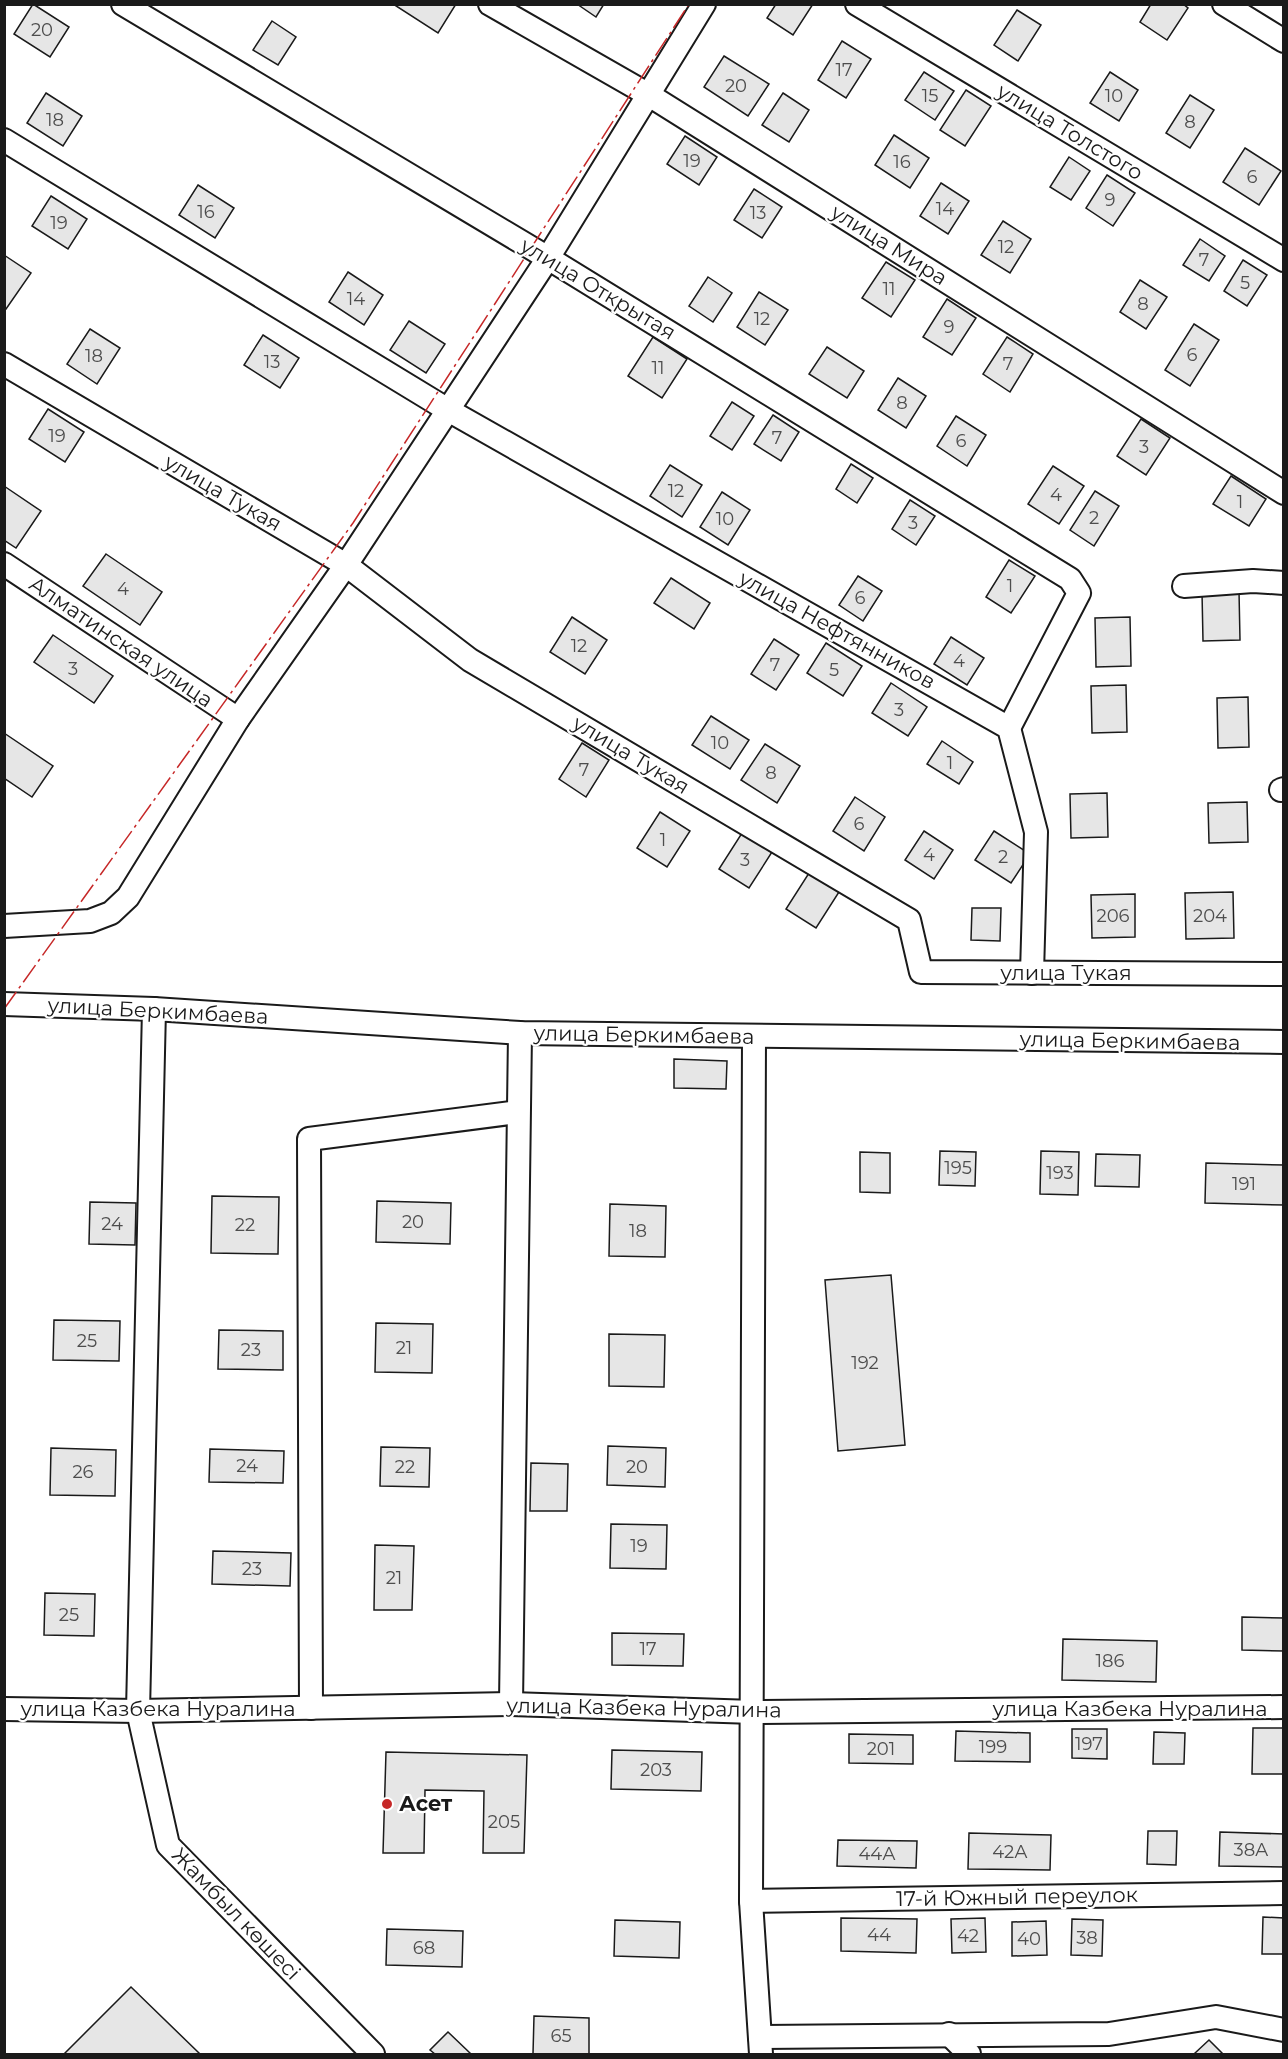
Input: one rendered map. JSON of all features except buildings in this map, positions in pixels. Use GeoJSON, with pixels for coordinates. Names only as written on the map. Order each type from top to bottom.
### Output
{"type":"FeatureCollection","features":[{"type":"Feature","properties":{"kind":"street","name":"улица Открытая"},"geometry":{"type":"LineString","coordinates":[[123,4],[548,258],[1070,579],[1079,593],[1009,728]]}},
{"type":"Feature","properties":{"kind":"street","name":"улица Мира"},"geometry":{"type":"LineString","coordinates":[[490,4],[649,95],[1284,493]]}},
{"type":"Feature","properties":{"kind":"street"},"geometry":{"type":"LineString","coordinates":[[4,926],[90,921],[111,913],[128,897],[238,719],[346,565],[548,258],[704,4]]}},
{"type":"Feature","properties":{"kind":"street","name":"улица Толстого"},"geometry":{"type":"LineString","coordinates":[[856,4],[1284,260]]}},
{"type":"Feature","properties":{"kind":"street"},"geometry":{"type":"LineString","coordinates":[[1224,4],[1284,41]]}},
{"type":"Feature","properties":{"kind":"street","name":"улица Нефтянников"},"geometry":{"type":"LineString","coordinates":[[4,140],[448,410],[1009,728]]}},
{"type":"Feature","properties":{"kind":"street","name":"улица Тукая"},"geometry":{"type":"LineString","coordinates":[[4,364],[346,565],[470,660],[909,920],[921,972],[1284,974]]}},
{"type":"Feature","properties":{"kind":"street","name":"Алматинская улица"},"geometry":{"type":"LineString","coordinates":[[4,564],[238,719]]}},
{"type":"Feature","properties":{"kind":"street"},"geometry":{"type":"LineString","coordinates":[[1184,586],[1253,581],[1284,583]]}},
{"type":"Feature","properties":{"kind":"street"},"geometry":{"type":"LineString","coordinates":[[1009,728],[1036,832],[1032,973]]}},
{"type":"Feature","properties":{"kind":"street","name":"улица Беркимбаева"},"geometry":{"type":"LineString","coordinates":[[4,1004],[153,1009],[520,1033],[1284,1042]]}},
{"type":"Feature","properties":{"kind":"street","name":"Жамбыл көшесі"},"geometry":{"type":"LineString","coordinates":[[153,1009],[138,1711],[168,1845],[373,2055]]}},
{"type":"Feature","properties":{"kind":"street"},"geometry":{"type":"LineString","coordinates":[[511,1704],[520,1033]]}},
{"type":"Feature","properties":{"kind":"street"},"geometry":{"type":"LineString","coordinates":[[754,1037],[754,1712],[751,1901],[760,2046],[949,2034],[1109,2034],[1216,2017],[1284,2030]]}},
{"type":"Feature","properties":{"kind":"street"},"geometry":{"type":"LineString","coordinates":[[311,1708],[309,1139],[518,1112]]}},
{"type":"Feature","properties":{"kind":"street","name":"улица Казбека Нуралина"},"geometry":{"type":"LineString","coordinates":[[4,1709],[138,1711],[511,1704],[754,1712],[1284,1707]]}},
{"type":"Feature","properties":{"kind":"street","name":"17-й Южный переулок"},"geometry":{"type":"LineString","coordinates":[[751,1901],[1284,1893]]}},
{"type":"Feature","properties":{"kind":"street"},"geometry":{"type":"LineString","coordinates":[[949,2034],[969,2055]]}},
{"type":"Feature","properties":{"kind":"power"},"geometry":{"type":"LineString","coordinates":[[4,1009],[353,523],[689,4]]}},
{"type":"Feature","properties":{"kind":"place","name":"Асет"},"geometry":{"type":"Point","coordinates":[387,1804]}}]}
